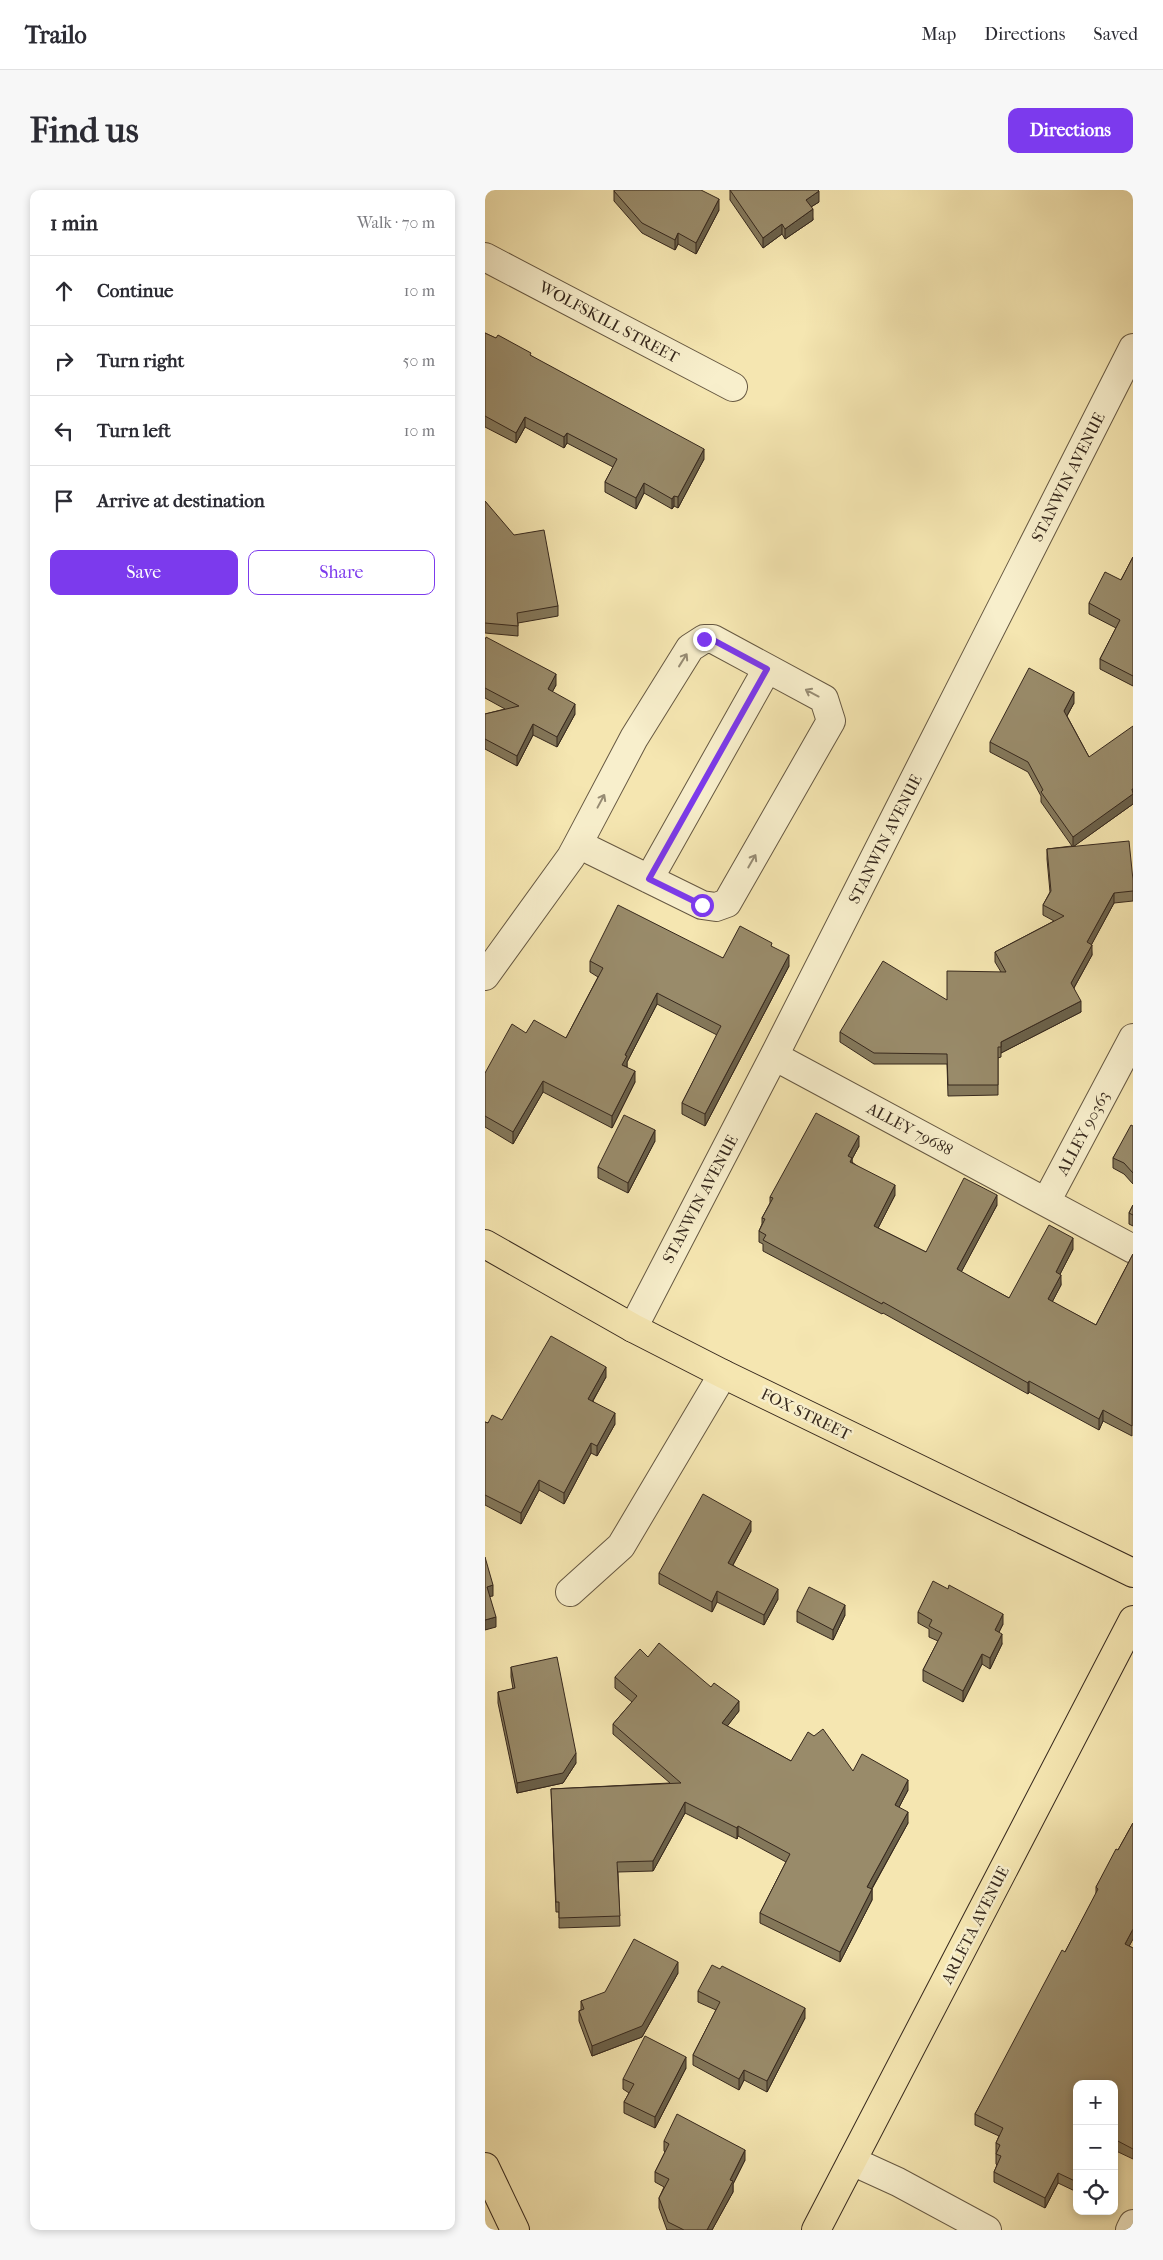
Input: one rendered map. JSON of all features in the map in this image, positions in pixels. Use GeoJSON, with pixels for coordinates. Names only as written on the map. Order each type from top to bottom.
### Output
{"type":"FeatureCollection","features":[{"type":"Feature","properties":{"kind":"main road","name":"FOX STREET"},"geometry":{"type":"LineString","coordinates":[[485,1244],[633,1328],[723,1374],[1133,1572]]}},
{"type":"Feature","properties":{"kind":"main road","name":"ARLETA AVENUE"},"geometry":{"type":"LineString","coordinates":[[816,2230],[1133,1620]]}},
{"type":"Feature","properties":{"kind":"main road"},"geometry":{"type":"LineString","coordinates":[[485,2167],[515,2230]]}},
{"type":"Feature","properties":{"kind":"street","name":"WOLFSKILL STREET"},"geometry":{"type":"LineString","coordinates":[[485,257],[733,387]]}},
{"type":"Feature","properties":{"kind":"street","name":"STANWIN AVENUE"},"geometry":{"type":"LineString","coordinates":[[633,1328],[774,1056],[1133,348]]}},
{"type":"Feature","properties":{"kind":"street"},"geometry":{"type":"LineString","coordinates":[[485,976],[571,857],[635,738],[690,648],[704,639],[713,640],[824,699],[831,721],[727,903],[716,907],[702,905],[578,844]]}},
{"type":"Feature","properties":{"kind":"street"},"geometry":{"type":"LineString","coordinates":[[649,879],[767,669]]}},
{"type":"Feature","properties":{"kind":"street","name":"ALLEY 90363"},"geometry":{"type":"LineString","coordinates":[[1046,1202],[1133,1038]]}},
{"type":"Feature","properties":{"kind":"street","name":"ALLEY 79688"},"geometry":{"type":"LineString","coordinates":[[774,1056],[1133,1249]]}},
{"type":"Feature","properties":{"kind":"street"},"geometry":{"type":"LineString","coordinates":[[570,1592],[621,1546],[723,1374]]}},
{"type":"Feature","properties":{"kind":"street"},"geometry":{"type":"LineString","coordinates":[[852,2161],[987,2230]]}},
{"type":"Feature","properties":{"kind":"street"},"geometry":{"type":"LineString","coordinates":[[1130,2230],[1133,2224]]}},
{"type":"Feature","properties":{"kind":"building"},"geometry":{"type":"Polygon","coordinates":[[[614,190],[701,190],[719,199],[696,243],[678,233],[675,240],[642,223],[614,190]]]}},
{"type":"Feature","properties":{"kind":"building"},"geometry":{"type":"Polygon","coordinates":[[[730,190],[819,191],[806,200],[813,209],[785,229],[782,224],[763,238],[730,190]]]}},
{"type":"Feature","properties":{"kind":"building"},"geometry":{"type":"Polygon","coordinates":[[[485,333],[496,338],[498,335],[531,353],[530,355],[704,449],[678,497],[674,496],[672,499],[644,483],[636,498],[605,482],[617,459],[567,433],[564,437],[525,417],[516,433],[485,416],[485,333]]]}},
{"type":"Feature","properties":{"kind":"building"},"geometry":{"type":"Polygon","coordinates":[[[485,501],[514,535],[544,530],[558,606],[517,613],[518,626],[485,623],[485,501]]]}},
{"type":"Feature","properties":{"kind":"building"},"geometry":{"type":"Polygon","coordinates":[[[1133,557],[1133,676],[1100,659],[1120,620],[1089,603],[1105,572],[1121,580],[1133,557]]]}},
{"type":"Feature","properties":{"kind":"building"},"geometry":{"type":"Polygon","coordinates":[[[486,637],[556,674],[548,689],[575,704],[557,737],[533,724],[517,756],[485,739],[485,714],[519,706],[485,688],[486,637]]]}},
{"type":"Feature","properties":{"kind":"building"},"geometry":{"type":"Polygon","coordinates":[[[1029,668],[1074,692],[1064,711],[1089,757],[1133,726],[1133,794],[1073,837],[1041,792],[1043,790],[1028,762],[990,742],[1029,668]]]}},
{"type":"Feature","properties":{"kind":"building"},"geometry":{"type":"Polygon","coordinates":[[[1129,841],[1133,891],[1114,893],[1087,942],[1092,945],[1071,983],[1081,1001],[1001,1042],[1001,1047],[998,1047],[998,1085],[948,1085],[947,1054],[874,1053],[840,1032],[883,961],[947,1000],[947,971],[1006,972],[995,952],[1064,916],[1043,905],[1051,891],[1047,849],[1129,841]]]}},
{"type":"Feature","properties":{"kind":"building"},"geometry":{"type":"Polygon","coordinates":[[[618,905],[723,958],[740,926],[772,943],[771,946],[789,955],[705,1114],[682,1103],[721,1026],[657,993],[625,1055],[627,1056],[622,1065],[635,1071],[612,1116],[543,1081],[513,1132],[485,1116],[485,1073],[512,1024],[526,1033],[534,1020],[566,1038],[603,968],[590,961],[618,905]]]}},
{"type":"Feature","properties":{"kind":"building"},"geometry":{"type":"Polygon","coordinates":[[[816,1113],[859,1136],[848,1156],[852,1158],[850,1162],[895,1185],[874,1226],[926,1252],[964,1178],[997,1195],[957,1269],[1009,1298],[1049,1225],[1073,1238],[1056,1272],[1061,1275],[1048,1299],[1096,1325],[1133,1254],[1132,1426],[1103,1410],[1099,1419],[1029,1381],[1028,1383],[883,1302],[882,1304],[763,1240],[766,1235],[759,1231],[765,1219],[762,1218],[773,1198],[770,1197],[816,1113]]]}},
{"type":"Feature","properties":{"kind":"building"},"geometry":{"type":"Polygon","coordinates":[[[624,1115],[655,1130],[628,1183],[598,1167],[624,1115]]]}},
{"type":"Feature","properties":{"kind":"building"},"geometry":{"type":"Polygon","coordinates":[[[1131,1125],[1133,1126],[1133,1173],[1124,1163],[1113,1158],[1131,1125]]]}},
{"type":"Feature","properties":{"kind":"building"},"geometry":{"type":"Polygon","coordinates":[[[1133,1205],[1133,1215],[1129,1213],[1133,1205]]]}},
{"type":"Feature","properties":{"kind":"building"},"geometry":{"type":"Polygon","coordinates":[[[551,1336],[606,1367],[588,1399],[615,1413],[597,1446],[591,1443],[564,1493],[539,1480],[521,1513],[485,1495],[485,1422],[488,1423],[492,1415],[502,1420],[551,1336]]]}},
{"type":"Feature","properties":{"kind":"building"},"geometry":{"type":"Polygon","coordinates":[[[703,1494],[751,1521],[728,1563],[778,1589],[764,1615],[717,1591],[712,1602],[659,1573],[703,1494]]]}},
{"type":"Feature","properties":{"kind":"building"},"geometry":{"type":"Polygon","coordinates":[[[485,1557],[493,1585],[487,1587],[496,1617],[485,1620],[485,1557]]]}},
{"type":"Feature","properties":{"kind":"building"},"geometry":{"type":"Polygon","coordinates":[[[933,1581],[948,1589],[949,1585],[1003,1614],[995,1630],[1002,1634],[990,1658],[982,1654],[963,1691],[923,1670],[942,1633],[929,1626],[932,1620],[918,1612],[933,1581]]]}},
{"type":"Feature","properties":{"kind":"building"},"geometry":{"type":"Polygon","coordinates":[[[809,1587],[845,1605],[833,1630],[797,1611],[809,1587]]]}},
{"type":"Feature","properties":{"kind":"building"},"geometry":{"type":"Polygon","coordinates":[[[659,1643],[711,1687],[714,1683],[739,1701],[722,1723],[791,1761],[808,1732],[814,1736],[823,1729],[853,1771],[862,1754],[908,1780],[895,1805],[908,1812],[867,1887],[872,1889],[840,1952],[760,1913],[790,1854],[738,1826],[737,1828],[685,1802],[653,1861],[617,1862],[620,1916],[559,1918],[559,1902],[556,1902],[551,1789],[681,1783],[613,1724],[637,1696],[615,1677],[640,1649],[648,1657],[659,1643]]]}},
{"type":"Feature","properties":{"kind":"building"},"geometry":{"type":"Polygon","coordinates":[[[557,1657],[576,1753],[563,1773],[517,1783],[498,1692],[515,1688],[511,1667],[557,1657]]]}},
{"type":"Feature","properties":{"kind":"building"},"geometry":{"type":"Polygon","coordinates":[[[1133,1823],[1133,1929],[1125,1944],[1133,1948],[1133,2149],[1118,2141],[1118,2080],[1073,2080],[1073,2180],[1058,2173],[1045,2198],[994,2172],[1001,2156],[996,2154],[1000,2145],[996,2143],[1003,2128],[975,2114],[1062,1950],[1065,1952],[1098,1889],[1096,1887],[1116,1849],[1118,1850],[1133,1823]]]}},
{"type":"Feature","properties":{"kind":"building"},"geometry":{"type":"Polygon","coordinates":[[[634,1939],[678,1962],[642,2026],[592,2046],[579,2011],[584,2009],[581,2001],[605,1992],[634,1939]]]}},
{"type":"Feature","properties":{"kind":"building"},"geometry":{"type":"Polygon","coordinates":[[[712,1965],[720,1969],[722,1966],[805,2008],[767,2081],[744,2070],[739,2079],[693,2055],[720,2002],[698,1991],[712,1965]]]}},
{"type":"Feature","properties":{"kind":"building"},"geometry":{"type":"Polygon","coordinates":[[[645,2036],[686,2057],[655,2117],[624,2102],[634,2084],[623,2079],[645,2036]]]}},
{"type":"Feature","properties":{"kind":"building"},"geometry":{"type":"Polygon","coordinates":[[[677,2114],[745,2150],[730,2180],[733,2181],[707,2230],[684,2230],[668,2222],[659,2198],[669,2179],[655,2172],[669,2144],[664,2141],[677,2114]]]}},
{"type":"Feature","properties":{"kind":"route"},"geometry":{"type":"LineString","coordinates":[[702,905],[649,879],[767,669],[713,640],[704,639]]}}]}
